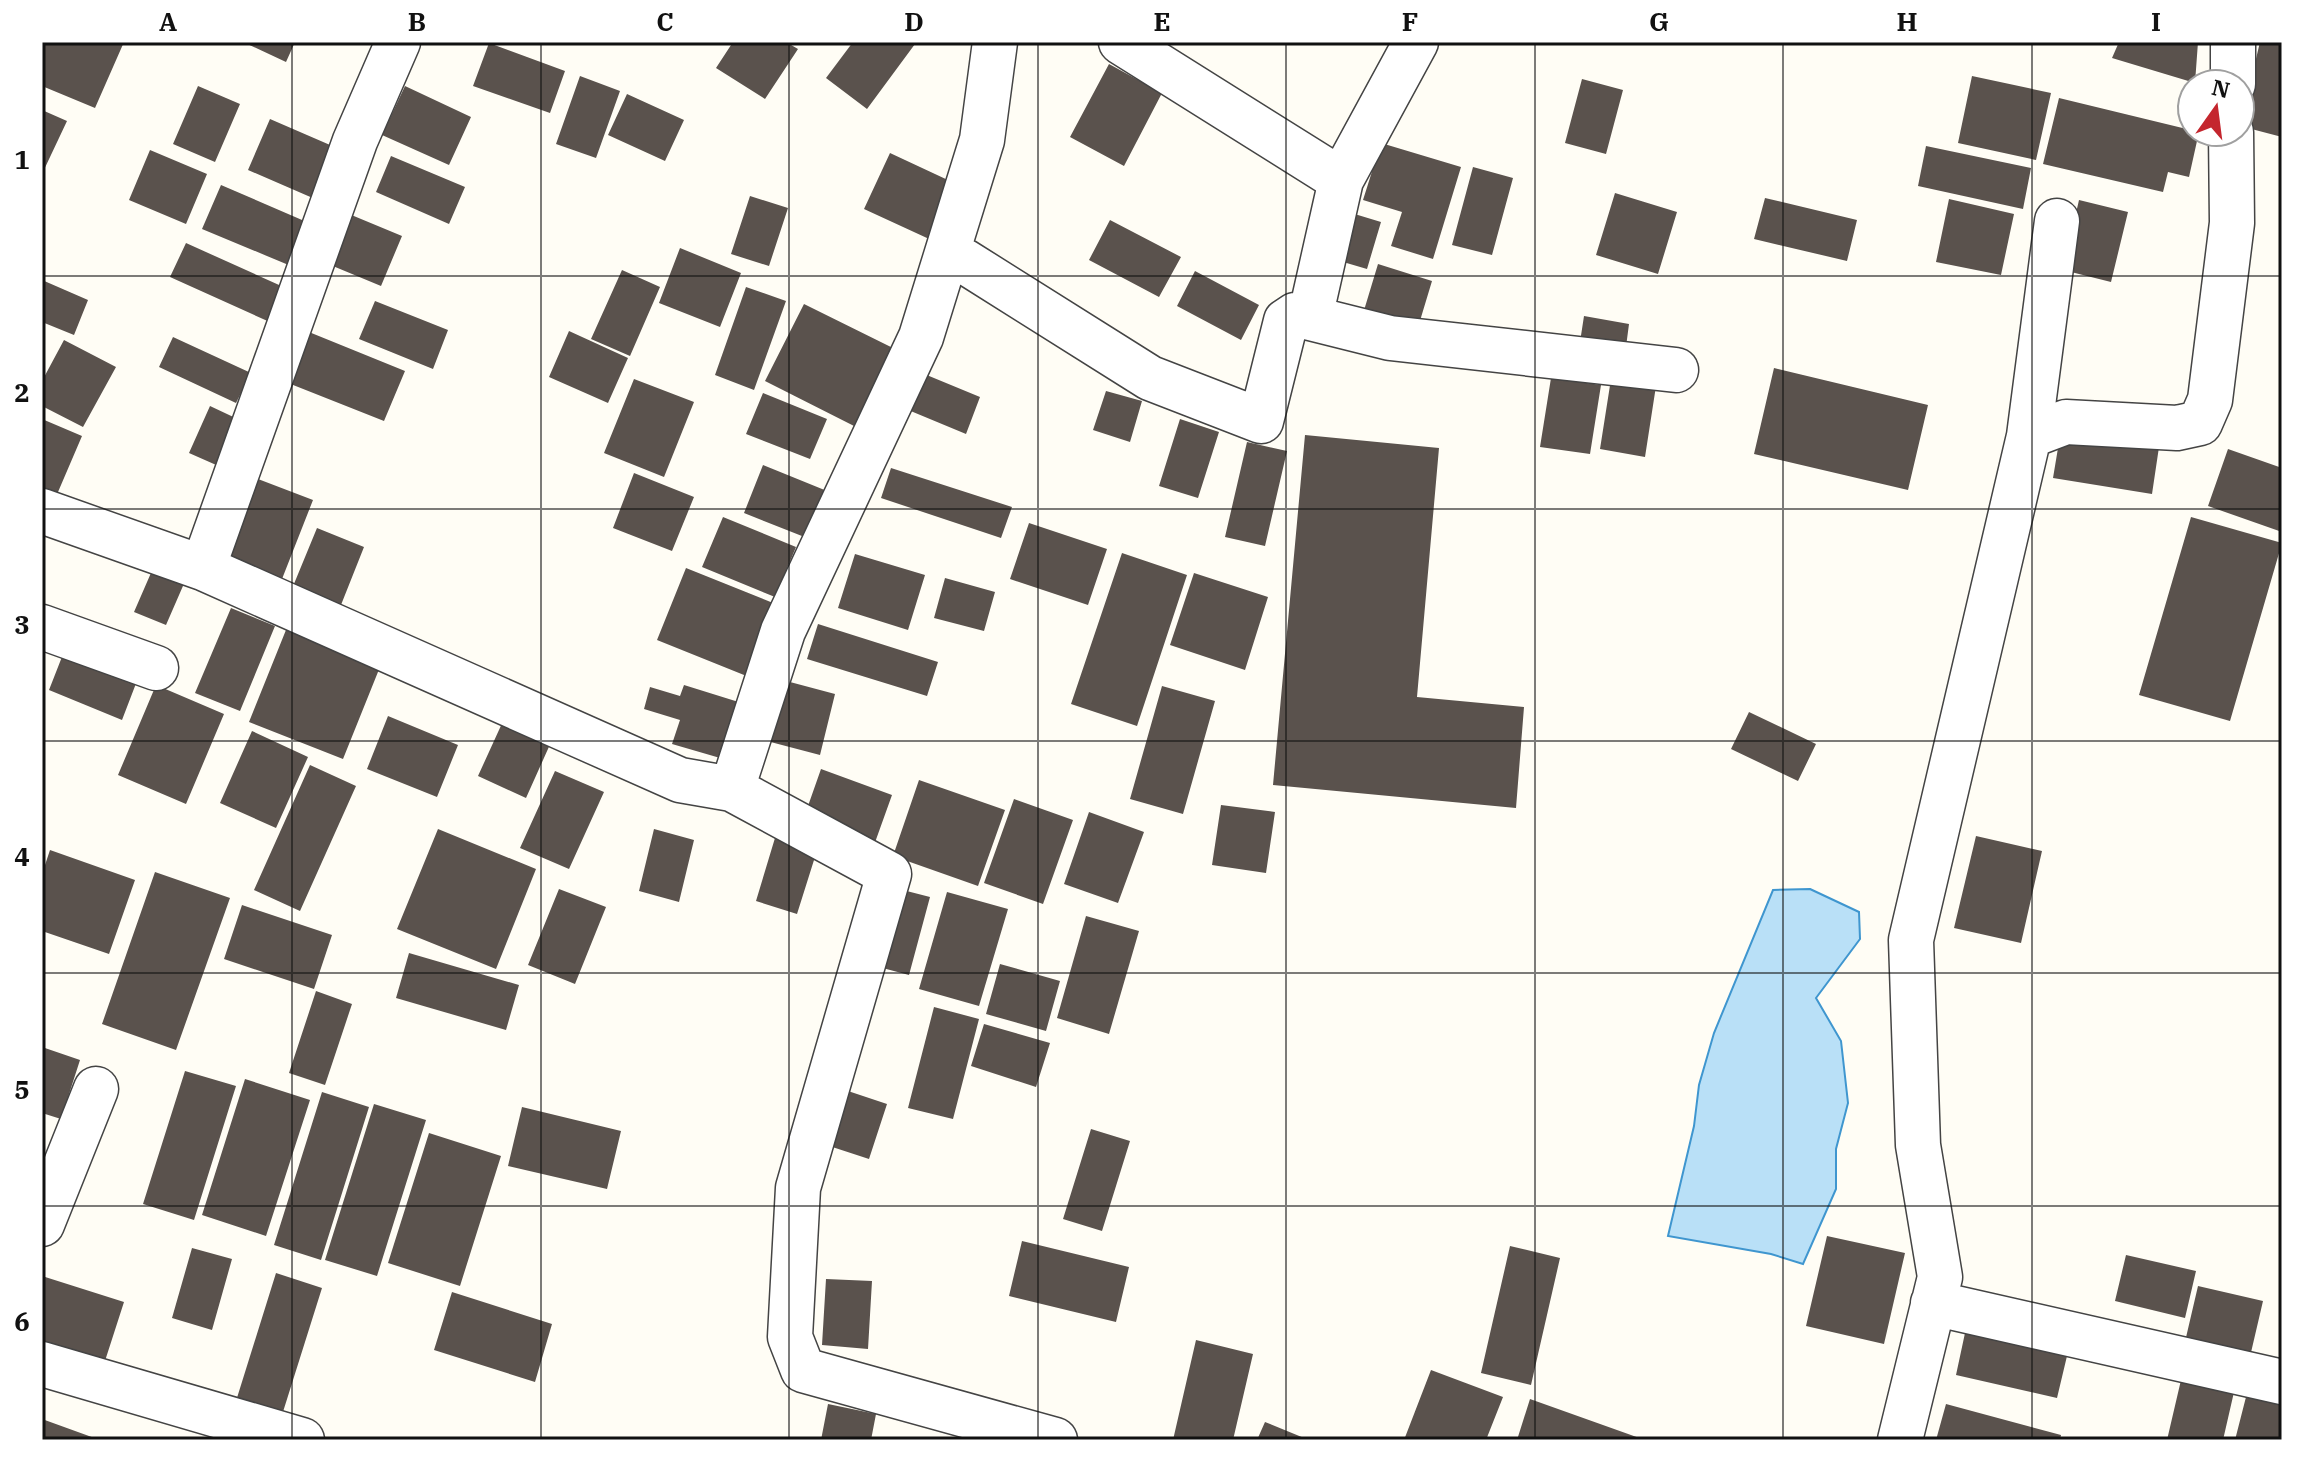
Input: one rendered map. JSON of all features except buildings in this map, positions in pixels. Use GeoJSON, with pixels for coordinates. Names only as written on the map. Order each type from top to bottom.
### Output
{"type":"FeatureCollection","features":[{"type":"Feature","properties":{"kind":"street"},"geometry":{"type":"LineString","coordinates":[[203,568],[355,141],[398,42]]}},
{"type":"Feature","properties":{"kind":"street"},"geometry":{"type":"LineString","coordinates":[[732,789],[783,631],[921,337],[982,140],[995,42]]}},
{"type":"Feature","properties":{"kind":"street"},"geometry":{"type":"LineString","coordinates":[[1121,42],[1341,180]]}},
{"type":"Feature","properties":{"kind":"street"},"geometry":{"type":"LineString","coordinates":[[1310,318],[1341,180],[1416,42]]}},
{"type":"Feature","properties":{"kind":"street"},"geometry":{"type":"LineString","coordinates":[[2233,42],[2233,68]]}},
{"type":"Feature","properties":{"kind":"street"},"geometry":{"type":"LineString","coordinates":[[2029,436],[2066,422],[2177,428],[2200,423],[2210,400],[2232,223],[2231,148]]}},
{"type":"Feature","properties":{"kind":"street"},"geometry":{"type":"LineString","coordinates":[[1900,1440],[1940,1277],[1918,1145],[1911,940],[2029,436],[2057,221]]}},
{"type":"Feature","properties":{"kind":"street"},"geometry":{"type":"LineString","coordinates":[[964,261],[1150,378],[1261,421],[1286,321],[1295,315],[1390,338],[1676,370]]}},
{"type":"Feature","properties":{"kind":"street"},"geometry":{"type":"LineString","coordinates":[[42,511],[203,568],[680,780],[732,789],[889,874],[798,1188],[790,1337],[803,1370],[1055,1440]]}},
{"type":"Feature","properties":{"kind":"street"},"geometry":{"type":"LineString","coordinates":[[42,627],[156,668]]}},
{"type":"Feature","properties":{"kind":"street"},"geometry":{"type":"LineString","coordinates":[[42,1224],[96,1089]]}},
{"type":"Feature","properties":{"kind":"street"},"geometry":{"type":"LineString","coordinates":[[1933,1303],[2282,1382]]}},
{"type":"Feature","properties":{"kind":"street"},"geometry":{"type":"LineString","coordinates":[[42,1364],[302,1440]]}},
{"type":"Feature","properties":{"kind":"water"},"geometry":{"type":"Polygon","coordinates":[[[1810,889],[1859,912],[1860,939],[1816,998],[1841,1041],[1848,1103],[1836,1149],[1836,1189],[1803,1264],[1771,1254],[1668,1236],[1694,1126],[1699,1085],[1714,1033],[1773,890],[1810,889]]]}}]}
